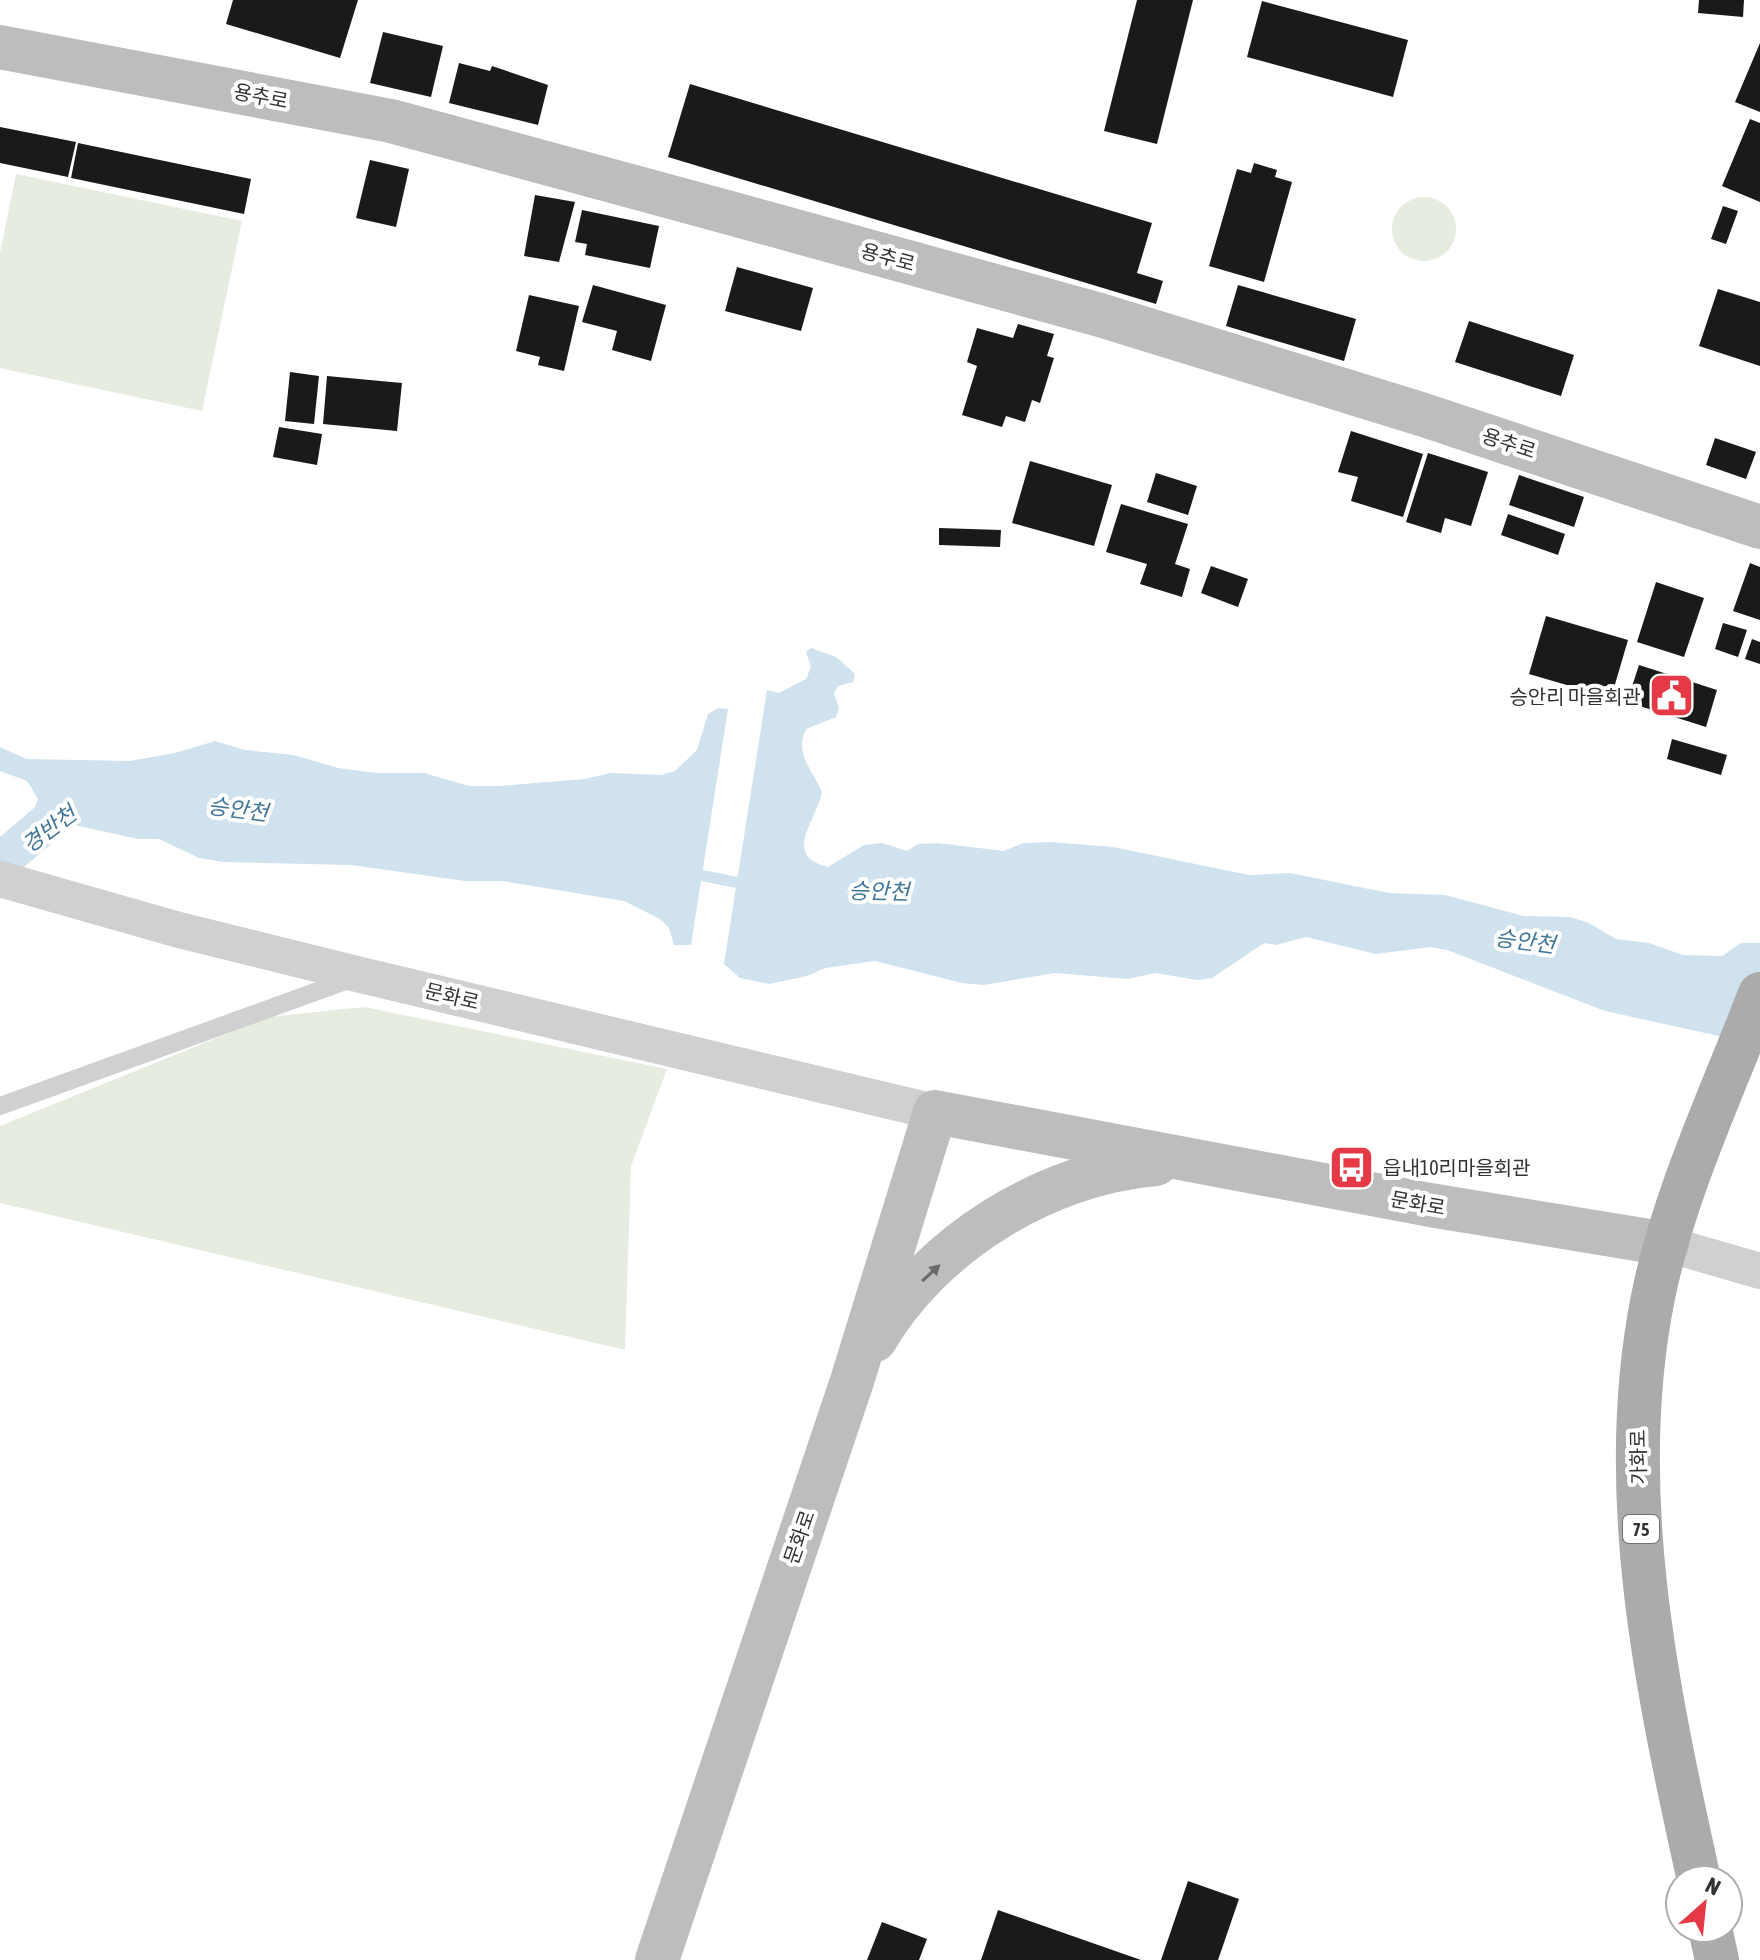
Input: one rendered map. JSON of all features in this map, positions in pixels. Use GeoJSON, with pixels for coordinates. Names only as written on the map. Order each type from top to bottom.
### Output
{"type":"FeatureCollection","features":[{"type":"Feature","properties":{"kind":"main road","name":"용추로"},"geometry":{"type":"LineString","coordinates":[[0,47],[391,121],[665,195],[1114,320],[1424,415],[1760,527]]}},
{"type":"Feature","properties":{"kind":"main road","name":"가화로"},"geometry":{"type":"LineString","coordinates":[[1696,1864],[1649,1621],[1636,1471],[1638,1392],[1653,1296],[1667,1244],[1688,1180],[1760,994]]}},
{"type":"Feature","properties":{"kind":"main road","name":"문화로"},"geometry":{"type":"LineString","coordinates":[[657,1960],[852,1381],[935,1112],[1430,1205],[1667,1244]]}},
{"type":"Feature","properties":{"kind":"main road"},"geometry":{"type":"LineString","coordinates":[[852,1381],[881,1331],[927,1275],[968,1240],[1016,1207],[1061,1184],[1105,1172],[1152,1164],[1208,1163]]}},
{"type":"Feature","properties":{"kind":"street","name":"문화로"},"geometry":{"type":"LineString","coordinates":[[0,879],[361,975],[935,1112]]}},
{"type":"Feature","properties":{"kind":"street"},"geometry":{"type":"LineString","coordinates":[[1667,1244],[1760,1271]]}},
{"type":"Feature","properties":{"kind":"lane"},"geometry":{"type":"LineString","coordinates":[[0,1106],[361,975]]}},
{"type":"Feature","properties":{"kind":"shaded area"},"geometry":{"type":"Polygon","coordinates":[[[16,174],[242,221],[202,411],[0,368],[0,253],[16,174]]]}},
{"type":"Feature","properties":{"kind":"shaded area"},"geometry":{"type":"Polygon","coordinates":[[[1424,197],[1442,203],[1450,211],[1456,229],[1450,247],[1442,255],[1424,261],[1406,255],[1398,247],[1392,229],[1398,211],[1406,203],[1424,197]]]}},
{"type":"Feature","properties":{"kind":"shaded area"},"geometry":{"type":"Polygon","coordinates":[[[364,1007],[667,1069],[631,1166],[625,1350],[0,1203],[0,1126],[268,1017],[364,1007]]]}},
{"type":"Feature","properties":{"kind":"water"},"geometry":{"type":"Polygon","coordinates":[[[811,648],[836,657],[855,674],[853,682],[838,686],[834,693],[839,708],[836,717],[806,729],[803,738],[803,754],[822,792],[804,846],[814,862],[828,867],[864,845],[882,843],[907,851],[918,844],[938,843],[1004,851],[1023,843],[1050,842],[1113,847],[1249,875],[1290,873],[1389,893],[1445,895],[1524,916],[1570,917],[1589,923],[1616,939],[1649,943],[1683,955],[1722,956],[1741,943],[1760,943],[1760,1045],[1605,1011],[1447,950],[1430,947],[1376,954],[1306,937],[1276,945],[1264,943],[1212,978],[1197,980],[1155,973],[1128,979],[1055,973],[984,985],[962,983],[875,961],[825,968],[807,976],[769,984],[740,978],[724,964],[767,690],[779,693],[806,679],[811,667],[806,652],[811,648]]]}},
{"type":"Feature","properties":{"kind":"water","name":"경반천"},"geometry":{"type":"Polygon","coordinates":[[[718,708],[728,709],[691,945],[674,945],[669,928],[660,919],[624,901],[502,881],[465,881],[351,865],[223,862],[199,858],[159,839],[138,839],[74,825],[0,887],[0,837],[35,807],[38,799],[27,781],[0,771],[0,747],[26,759],[130,761],[175,753],[215,741],[245,750],[294,755],[338,768],[377,773],[424,773],[469,786],[499,786],[585,779],[610,773],[661,775],[675,771],[697,750],[708,714],[718,708]]]}},
{"type":"Feature","properties":{"kind":"building"},"geometry":{"type":"Polygon","coordinates":[[[233,0],[358,0],[340,58],[226,24],[233,0]]]}},
{"type":"Feature","properties":{"kind":"building"},"geometry":{"type":"Polygon","coordinates":[[[1137,0],[1193,0],[1157,144],[1104,131],[1137,0]]]}},
{"type":"Feature","properties":{"kind":"building"},"geometry":{"type":"Polygon","coordinates":[[[1699,0],[1744,0],[1743,17],[1698,13],[1699,0]]]}},
{"type":"Feature","properties":{"kind":"building"},"geometry":{"type":"Polygon","coordinates":[[[1262,1],[1408,40],[1393,97],[1247,57],[1262,1]]]}},
{"type":"Feature","properties":{"kind":"building"},"geometry":{"type":"Polygon","coordinates":[[[383,32],[443,46],[431,97],[370,83],[383,32]]]}},
{"type":"Feature","properties":{"kind":"building"},"geometry":{"type":"Polygon","coordinates":[[[1760,43],[1760,112],[1735,102],[1760,43]]]}},
{"type":"Feature","properties":{"kind":"building"},"geometry":{"type":"Polygon","coordinates":[[[459,63],[490,71],[492,66],[548,85],[538,125],[449,103],[459,63]]]}},
{"type":"Feature","properties":{"kind":"building"},"geometry":{"type":"Polygon","coordinates":[[[690,84],[1152,223],[1137,273],[1163,281],[1156,304],[668,157],[690,84]]]}},
{"type":"Feature","properties":{"kind":"building"},"geometry":{"type":"Polygon","coordinates":[[[1750,119],[1760,123],[1760,202],[1722,186],[1750,119]]]}},
{"type":"Feature","properties":{"kind":"building"},"geometry":{"type":"Polygon","coordinates":[[[0,127],[76,142],[68,177],[0,163],[0,127]]]}},
{"type":"Feature","properties":{"kind":"building"},"geometry":{"type":"Polygon","coordinates":[[[78,143],[251,179],[244,214],[71,178],[78,143]]]}},
{"type":"Feature","properties":{"kind":"building"},"geometry":{"type":"Polygon","coordinates":[[[370,160],[409,169],[396,227],[356,218],[370,160]]]}},
{"type":"Feature","properties":{"kind":"building"},"geometry":{"type":"Polygon","coordinates":[[[1254,163],[1277,170],[1275,177],[1292,182],[1264,282],[1209,266],[1237,169],[1251,173],[1254,163]]]}},
{"type":"Feature","properties":{"kind":"building"},"geometry":{"type":"Polygon","coordinates":[[[535,195],[575,202],[559,262],[524,256],[535,195]]]}},
{"type":"Feature","properties":{"kind":"building"},"geometry":{"type":"Polygon","coordinates":[[[1723,206],[1738,211],[1726,244],[1711,239],[1723,206]]]}},
{"type":"Feature","properties":{"kind":"building"},"geometry":{"type":"Polygon","coordinates":[[[582,210],[659,226],[650,268],[585,255],[587,244],[575,242],[582,210]]]}},
{"type":"Feature","properties":{"kind":"building"},"geometry":{"type":"Polygon","coordinates":[[[737,267],[813,288],[801,331],[725,311],[737,267]]]}},
{"type":"Feature","properties":{"kind":"building"},"geometry":{"type":"Polygon","coordinates":[[[593,285],[666,305],[651,361],[612,350],[617,331],[582,322],[593,285]]]}},
{"type":"Feature","properties":{"kind":"building"},"geometry":{"type":"Polygon","coordinates":[[[1238,285],[1356,319],[1344,361],[1226,326],[1238,285]]]}},
{"type":"Feature","properties":{"kind":"building"},"geometry":{"type":"Polygon","coordinates":[[[1718,289],[1760,302],[1760,366],[1699,346],[1718,289]]]}},
{"type":"Feature","properties":{"kind":"building"},"geometry":{"type":"Polygon","coordinates":[[[529,295],[579,306],[564,371],[538,365],[540,357],[516,351],[529,295]]]}},
{"type":"Feature","properties":{"kind":"building"},"geometry":{"type":"Polygon","coordinates":[[[1469,321],[1574,355],[1561,396],[1455,362],[1469,321]]]}},
{"type":"Feature","properties":{"kind":"building"},"geometry":{"type":"Polygon","coordinates":[[[1018,324],[1054,334],[1047,356],[1054,358],[1040,403],[1032,400],[1025,422],[1006,416],[1002,427],[962,415],[977,366],[967,362],[977,328],[1013,338],[1018,324]]]}},
{"type":"Feature","properties":{"kind":"building"},"geometry":{"type":"Polygon","coordinates":[[[290,372],[319,376],[314,424],[285,421],[290,372]]]}},
{"type":"Feature","properties":{"kind":"building"},"geometry":{"type":"Polygon","coordinates":[[[327,376],[402,383],[397,431],[323,424],[327,376]]]}},
{"type":"Feature","properties":{"kind":"building"},"geometry":{"type":"Polygon","coordinates":[[[279,427],[322,434],[317,465],[273,457],[279,427]]]}},
{"type":"Feature","properties":{"kind":"building"},"geometry":{"type":"Polygon","coordinates":[[[1351,431],[1423,454],[1403,517],[1351,501],[1358,477],[1338,472],[1351,431]]]}},
{"type":"Feature","properties":{"kind":"building"},"geometry":{"type":"Polygon","coordinates":[[[1715,438],[1756,452],[1746,479],[1706,465],[1715,438]]]}},
{"type":"Feature","properties":{"kind":"building"},"geometry":{"type":"Polygon","coordinates":[[[1428,453],[1488,472],[1471,526],[1445,518],[1441,533],[1406,522],[1428,453]]]}},
{"type":"Feature","properties":{"kind":"building"},"geometry":{"type":"Polygon","coordinates":[[[1030,461],[1112,485],[1094,546],[1012,523],[1030,461]]]}},
{"type":"Feature","properties":{"kind":"building"},"geometry":{"type":"Polygon","coordinates":[[[1156,473],[1197,486],[1188,515],[1147,502],[1156,473]]]}},
{"type":"Feature","properties":{"kind":"building"},"geometry":{"type":"Polygon","coordinates":[[[1519,475],[1584,497],[1574,527],[1509,505],[1519,475]]]}},
{"type":"Feature","properties":{"kind":"building"},"geometry":{"type":"Polygon","coordinates":[[[1121,504],[1188,524],[1175,564],[1190,569],[1182,597],[1140,584],[1147,564],[1106,552],[1121,504]]]}},
{"type":"Feature","properties":{"kind":"building"},"geometry":{"type":"Polygon","coordinates":[[[1508,514],[1565,534],[1558,555],[1501,535],[1508,514]]]}},
{"type":"Feature","properties":{"kind":"building"},"geometry":{"type":"Polygon","coordinates":[[[939,528],[1001,530],[1000,547],[939,545],[939,528]]]}},
{"type":"Feature","properties":{"kind":"building"},"geometry":{"type":"Polygon","coordinates":[[[1750,563],[1760,567],[1760,620],[1733,611],[1750,563]]]}},
{"type":"Feature","properties":{"kind":"building"},"geometry":{"type":"Polygon","coordinates":[[[1211,566],[1248,579],[1238,607],[1201,593],[1211,566]]]}},
{"type":"Feature","properties":{"kind":"building"},"geometry":{"type":"Polygon","coordinates":[[[1656,582],[1704,598],[1684,657],[1637,642],[1656,582]]]}},
{"type":"Feature","properties":{"kind":"building"},"geometry":{"type":"Polygon","coordinates":[[[1546,616],[1628,640],[1611,698],[1529,674],[1546,616]]]}},
{"type":"Feature","properties":{"kind":"building"},"geometry":{"type":"Polygon","coordinates":[[[1723,623],[1747,630],[1738,657],[1715,649],[1723,623]]]}},
{"type":"Feature","properties":{"kind":"building"},"geometry":{"type":"Polygon","coordinates":[[[1752,639],[1760,642],[1760,664],[1745,659],[1752,639]]]}},
{"type":"Feature","properties":{"kind":"building","name":"승안리 마을회관"},"geometry":{"type":"Polygon","coordinates":[[[1639,665],[1717,690],[1706,727],[1627,702],[1639,665]]]}},
{"type":"Feature","properties":{"kind":"building"},"geometry":{"type":"Polygon","coordinates":[[[1672,739],[1727,755],[1721,775],[1667,759],[1672,739]]]}},
{"type":"Feature","properties":{"kind":"building"},"geometry":{"type":"Polygon","coordinates":[[[1188,1881],[1239,1899],[1218,1960],[1161,1960],[1188,1881]]]}},
{"type":"Feature","properties":{"kind":"building"},"geometry":{"type":"Polygon","coordinates":[[[998,1910],[1141,1960],[981,1960],[998,1910]]]}},
{"type":"Feature","properties":{"kind":"building"},"geometry":{"type":"Polygon","coordinates":[[[882,1922],[927,1939],[919,1960],[867,1960],[882,1922]]]}},
{"type":"Feature","properties":{"kind":"waterway","name":"승안천"},"geometry":{"type":"LineString","coordinates":[[689,873],[750,885]]}},
{"type":"Feature","properties":{"kind":"place","name":"승안리 마을회관"},"geometry":{"type":"Point","coordinates":[1672,696]}},
{"type":"Feature","properties":{"kind":"place","name":"읍내10리마을회관"},"geometry":{"type":"Point","coordinates":[1352,1167]}}]}
